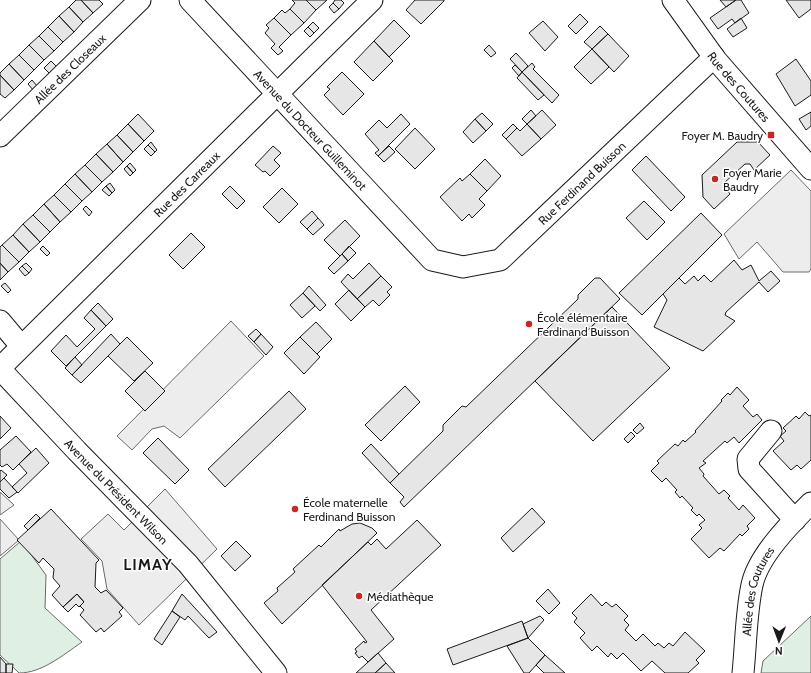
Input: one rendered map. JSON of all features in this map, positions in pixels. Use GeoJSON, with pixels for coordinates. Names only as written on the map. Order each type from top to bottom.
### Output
{"type":"FeatureCollection","features":[{"type":"Feature","properties":{"kind":"street","name":"Allée des Closeaux"},"geometry":{"type":"LineString","coordinates":[[0,136],[140,0]]}},
{"type":"Feature","properties":{"kind":"street","name":"Avenue du Docteur Guilleminot"},"geometry":{"type":"LineString","coordinates":[[190,0],[432,260]]}},
{"type":"Feature","properties":{"kind":"street","name":"Rue des Carreaux"},"geometry":{"type":"LineString","coordinates":[[0,369],[20,346],[372,0]]}},
{"type":"Feature","properties":{"kind":"street","name":"Rue des Coutures"},"geometry":{"type":"LineString","coordinates":[[673,0],[714,57],[811,169]]}},
{"type":"Feature","properties":{"kind":"street","name":"Rue Ferdinand Buisson"},"geometry":{"type":"LineString","coordinates":[[432,260],[463,267],[500,260],[714,57]]}},
{"type":"Feature","properties":{"kind":"street"},"geometry":{"type":"LineString","coordinates":[[0,321],[20,346]]}},
{"type":"Feature","properties":{"kind":"street","name":"Avenue du Président Wilson"},"geometry":{"type":"LineString","coordinates":[[0,369],[76,451],[188,564],[276,673]]}},
{"type":"Feature","properties":{"kind":"street"},"geometry":{"type":"LineString","coordinates":[[771,431],[748,459],[749,469],[794,520]]}},
{"type":"Feature","properties":{"kind":"street","name":"Allée des Coutures"},"geometry":{"type":"LineString","coordinates":[[742,673],[752,584],[761,562],[794,520],[811,504]]}},
{"type":"Feature","properties":{"kind":"green space"},"geometry":{"type":"Polygon","coordinates":[[[21,541],[46,575],[45,608],[82,642],[60,658],[44,667],[19,673],[0,655],[0,559],[21,541]]]}},
{"type":"Feature","properties":{"kind":"green space"},"geometry":{"type":"Polygon","coordinates":[[[811,616],[811,673],[761,673],[763,661],[811,616]]]}},
{"type":"Feature","properties":{"kind":"shaded area"},"geometry":{"type":"Polygon","coordinates":[[[791,170],[811,191],[811,269],[809,272],[783,272],[757,242],[739,259],[724,234],[791,170]]]}},
{"type":"Feature","properties":{"kind":"shaded area"},"geometry":{"type":"Polygon","coordinates":[[[231,321],[264,356],[180,438],[164,426],[152,429],[132,450],[117,436],[231,321]]]}},
{"type":"Feature","properties":{"kind":"shaded area"},"geometry":{"type":"Polygon","coordinates":[[[165,489],[217,549],[139,625],[107,589],[102,561],[81,539],[108,514],[124,530],[165,489]]]}},
{"type":"Feature","properties":{"kind":"shaded area"},"geometry":{"type":"Polygon","coordinates":[[[0,492],[14,505],[0,515],[0,492]]]}},
{"type":"Feature","properties":{"kind":"shaded area"},"geometry":{"type":"Polygon","coordinates":[[[0,519],[19,540],[0,556],[0,519]]]}},
{"type":"Feature","properties":{"kind":"building"},"geometry":{"type":"Polygon","coordinates":[[[76,0],[81,0],[93,13],[83,22],[69,7],[76,0]]]}},
{"type":"Feature","properties":{"kind":"building"},"geometry":{"type":"Polygon","coordinates":[[[81,0],[99,0],[103,4],[93,13],[81,0]]]}},
{"type":"Feature","properties":{"kind":"building"},"geometry":{"type":"Polygon","coordinates":[[[292,0],[306,0],[316,10],[304,23],[290,9],[295,3],[292,0]]]}},
{"type":"Feature","properties":{"kind":"building"},"geometry":{"type":"Polygon","coordinates":[[[306,0],[327,0],[316,10],[306,0]]]}},
{"type":"Feature","properties":{"kind":"building"},"geometry":{"type":"Polygon","coordinates":[[[335,0],[341,0],[344,3],[339,9],[333,3],[335,0]]]}},
{"type":"Feature","properties":{"kind":"building"},"geometry":{"type":"Polygon","coordinates":[[[415,0],[444,1],[421,24],[406,10],[415,0]]]}},
{"type":"Feature","properties":{"kind":"building"},"geometry":{"type":"Polygon","coordinates":[[[720,0],[736,0],[726,7],[720,0]]]}},
{"type":"Feature","properties":{"kind":"building"},"geometry":{"type":"Polygon","coordinates":[[[736,0],[741,0],[749,13],[735,23],[732,19],[718,29],[710,18],[736,0]]]}},
{"type":"Feature","properties":{"kind":"building"},"geometry":{"type":"Polygon","coordinates":[[[786,0],[811,0],[811,9],[799,18],[786,0]]]}},
{"type":"Feature","properties":{"kind":"building"},"geometry":{"type":"Polygon","coordinates":[[[333,3],[339,9],[334,13],[329,7],[333,3]]]}},
{"type":"Feature","properties":{"kind":"building"},"geometry":{"type":"Polygon","coordinates":[[[69,7],[83,22],[74,32],[59,16],[69,7]]]}},
{"type":"Feature","properties":{"kind":"building"},"geometry":{"type":"Polygon","coordinates":[[[290,9],[304,23],[291,35],[274,18],[282,10],[285,13],[290,9]]]}},
{"type":"Feature","properties":{"kind":"building"},"geometry":{"type":"Polygon","coordinates":[[[580,14],[588,22],[576,34],[568,26],[580,14]]]}},
{"type":"Feature","properties":{"kind":"building"},"geometry":{"type":"Polygon","coordinates":[[[59,16],[74,32],[63,42],[48,27],[59,16]]]}},
{"type":"Feature","properties":{"kind":"building"},"geometry":{"type":"Polygon","coordinates":[[[274,18],[291,35],[279,47],[283,51],[278,55],[271,48],[275,44],[265,33],[269,28],[266,25],[274,18]]]}},
{"type":"Feature","properties":{"kind":"building"},"geometry":{"type":"Polygon","coordinates":[[[741,18],[747,28],[733,37],[727,29],[741,18]]]}},
{"type":"Feature","properties":{"kind":"building"},"geometry":{"type":"Polygon","coordinates":[[[394,20],[410,36],[389,57],[374,41],[394,20]]]}},
{"type":"Feature","properties":{"kind":"building"},"geometry":{"type":"Polygon","coordinates":[[[543,21],[558,37],[545,51],[529,33],[543,21]]]}},
{"type":"Feature","properties":{"kind":"building"},"geometry":{"type":"Polygon","coordinates":[[[313,22],[319,28],[314,33],[308,27],[313,22]]]}},
{"type":"Feature","properties":{"kind":"building"},"geometry":{"type":"Polygon","coordinates":[[[600,26],[608,34],[592,49],[584,42],[600,26]]]}},
{"type":"Feature","properties":{"kind":"building"},"geometry":{"type":"Polygon","coordinates":[[[48,27],[63,42],[54,51],[39,36],[48,27]]]}},
{"type":"Feature","properties":{"kind":"building"},"geometry":{"type":"Polygon","coordinates":[[[308,27],[314,33],[310,37],[304,31],[308,27]]]}},
{"type":"Feature","properties":{"kind":"building"},"geometry":{"type":"Polygon","coordinates":[[[608,34],[629,56],[614,72],[592,49],[608,34]]]}},
{"type":"Feature","properties":{"kind":"building"},"geometry":{"type":"Polygon","coordinates":[[[39,36],[54,51],[44,60],[29,45],[39,36]]]}},
{"type":"Feature","properties":{"kind":"building"},"geometry":{"type":"Polygon","coordinates":[[[374,41],[393,61],[373,81],[354,62],[374,41]]]}},
{"type":"Feature","properties":{"kind":"building"},"geometry":{"type":"Polygon","coordinates":[[[29,45],[44,60],[34,70],[19,55],[29,45]]]}},
{"type":"Feature","properties":{"kind":"building"},"geometry":{"type":"Polygon","coordinates":[[[489,45],[496,53],[491,57],[484,50],[489,45]]]}},
{"type":"Feature","properties":{"kind":"building"},"geometry":{"type":"Polygon","coordinates":[[[592,49],[609,67],[591,84],[574,67],[592,49]]]}},
{"type":"Feature","properties":{"kind":"building"},"geometry":{"type":"Polygon","coordinates":[[[516,53],[528,66],[522,72],[510,59],[516,53]]]}},
{"type":"Feature","properties":{"kind":"building"},"geometry":{"type":"Polygon","coordinates":[[[19,55],[34,70],[24,80],[9,64],[19,55]]]}},
{"type":"Feature","properties":{"kind":"building"},"geometry":{"type":"Polygon","coordinates":[[[796,59],[811,81],[811,95],[795,106],[776,74],[796,59]]]}},
{"type":"Feature","properties":{"kind":"building"},"geometry":{"type":"Polygon","coordinates":[[[51,61],[58,68],[51,75],[44,68],[51,61]]]}},
{"type":"Feature","properties":{"kind":"building"},"geometry":{"type":"Polygon","coordinates":[[[532,63],[535,67],[533,69],[559,95],[552,103],[522,72],[532,63]]]}},
{"type":"Feature","properties":{"kind":"building"},"geometry":{"type":"Polygon","coordinates":[[[9,64],[24,80],[14,90],[0,75],[0,73],[9,64]]]}},
{"type":"Feature","properties":{"kind":"building"},"geometry":{"type":"Polygon","coordinates":[[[515,65],[522,72],[519,76],[512,68],[515,65]]]}},
{"type":"Feature","properties":{"kind":"building"},"geometry":{"type":"Polygon","coordinates":[[[342,72],[364,94],[343,115],[324,95],[330,89],[327,87],[342,72]]]}},
{"type":"Feature","properties":{"kind":"building"},"geometry":{"type":"Polygon","coordinates":[[[522,72],[544,95],[538,100],[517,78],[522,72]]]}},
{"type":"Feature","properties":{"kind":"building"},"geometry":{"type":"Polygon","coordinates":[[[0,75],[14,90],[5,98],[0,94],[0,75]]]}},
{"type":"Feature","properties":{"kind":"building"},"geometry":{"type":"Polygon","coordinates":[[[32,80],[38,87],[34,91],[28,84],[32,80]]]}},
{"type":"Feature","properties":{"kind":"building"},"geometry":{"type":"Polygon","coordinates":[[[531,110],[536,116],[527,124],[522,119],[531,110]]]}},
{"type":"Feature","properties":{"kind":"building"},"geometry":{"type":"Polygon","coordinates":[[[542,110],[556,125],[541,139],[527,124],[542,110]]]}},
{"type":"Feature","properties":{"kind":"building"},"geometry":{"type":"Polygon","coordinates":[[[811,112],[811,126],[806,130],[799,119],[811,112]]]}},
{"type":"Feature","properties":{"kind":"building"},"geometry":{"type":"Polygon","coordinates":[[[482,113],[493,124],[486,131],[475,119],[482,113]]]}},
{"type":"Feature","properties":{"kind":"building"},"geometry":{"type":"Polygon","coordinates":[[[138,114],[154,131],[144,141],[128,124],[138,114]]]}},
{"type":"Feature","properties":{"kind":"building"},"geometry":{"type":"Polygon","coordinates":[[[401,114],[410,124],[378,156],[375,153],[379,150],[365,134],[379,120],[387,128],[401,114]]]}},
{"type":"Feature","properties":{"kind":"building"},"geometry":{"type":"Polygon","coordinates":[[[475,119],[486,131],[473,143],[463,132],[475,119]]]}},
{"type":"Feature","properties":{"kind":"building"},"geometry":{"type":"Polygon","coordinates":[[[128,124],[144,141],[133,152],[117,135],[128,124]]]}},
{"type":"Feature","properties":{"kind":"building"},"geometry":{"type":"Polygon","coordinates":[[[513,124],[517,128],[506,139],[502,135],[513,124]]]}},
{"type":"Feature","properties":{"kind":"building"},"geometry":{"type":"Polygon","coordinates":[[[527,124],[541,139],[522,156],[506,139],[517,128],[520,131],[527,124]]]}},
{"type":"Feature","properties":{"kind":"building"},"geometry":{"type":"Polygon","coordinates":[[[415,128],[435,149],[415,169],[395,149],[415,128]]]}},
{"type":"Feature","properties":{"kind":"building"},"geometry":{"type":"Polygon","coordinates":[[[117,135],[133,152],[123,162],[107,144],[117,135]]]}},
{"type":"Feature","properties":{"kind":"building"},"geometry":{"type":"Polygon","coordinates":[[[151,142],[157,150],[155,152],[148,145],[151,142]]]}},
{"type":"Feature","properties":{"kind":"building","name":"Foyer Marie Baudry"},"geometry":{"type":"Polygon","coordinates":[[[737,142],[758,142],[770,155],[754,170],[750,164],[745,164],[724,183],[724,186],[730,194],[714,209],[703,197],[702,175],[737,142]]]}},
{"type":"Feature","properties":{"kind":"building"},"geometry":{"type":"Polygon","coordinates":[[[107,144],[123,162],[113,172],[96,154],[107,144]]]}},
{"type":"Feature","properties":{"kind":"building"},"geometry":{"type":"Polygon","coordinates":[[[148,145],[155,152],[151,156],[144,149],[148,145]]]}},
{"type":"Feature","properties":{"kind":"building"},"geometry":{"type":"Polygon","coordinates":[[[273,146],[281,153],[274,160],[280,166],[270,176],[255,165],[273,146]]]}},
{"type":"Feature","properties":{"kind":"building"},"geometry":{"type":"Polygon","coordinates":[[[389,146],[395,152],[384,162],[378,156],[389,146]]]}},
{"type":"Feature","properties":{"kind":"building"},"geometry":{"type":"Polygon","coordinates":[[[96,154],[113,172],[102,182],[85,165],[96,154]]]}},
{"type":"Feature","properties":{"kind":"building"},"geometry":{"type":"Polygon","coordinates":[[[646,156],[685,197],[671,211],[632,170],[646,156]]]}},
{"type":"Feature","properties":{"kind":"building"},"geometry":{"type":"Polygon","coordinates":[[[485,159],[501,176],[487,191],[470,174],[485,159]]]}},
{"type":"Feature","properties":{"kind":"building"},"geometry":{"type":"Polygon","coordinates":[[[130,163],[136,170],[133,173],[127,166],[130,163]]]}},
{"type":"Feature","properties":{"kind":"building"},"geometry":{"type":"Polygon","coordinates":[[[85,165],[102,182],[92,192],[75,174],[85,165]]]}},
{"type":"Feature","properties":{"kind":"building"},"geometry":{"type":"Polygon","coordinates":[[[127,166],[133,173],[130,176],[124,169],[127,166]]]}},
{"type":"Feature","properties":{"kind":"building"},"geometry":{"type":"Polygon","coordinates":[[[75,174],[92,192],[82,201],[65,184],[75,174]]]}},
{"type":"Feature","properties":{"kind":"building"},"geometry":{"type":"Polygon","coordinates":[[[470,174],[487,191],[479,199],[485,205],[472,218],[469,214],[462,221],[440,197],[460,178],[462,181],[470,174]]]}},
{"type":"Feature","properties":{"kind":"building"},"geometry":{"type":"Polygon","coordinates":[[[110,183],[115,190],[112,193],[106,186],[110,183]]]}},
{"type":"Feature","properties":{"kind":"building"},"geometry":{"type":"Polygon","coordinates":[[[65,184],[82,201],[71,212],[54,195],[65,184]]]}},
{"type":"Feature","properties":{"kind":"building"},"geometry":{"type":"Polygon","coordinates":[[[106,186],[112,193],[109,196],[102,190],[106,186]]]}},
{"type":"Feature","properties":{"kind":"building"},"geometry":{"type":"Polygon","coordinates":[[[230,186],[245,201],[237,209],[222,194],[230,186]]]}},
{"type":"Feature","properties":{"kind":"building"},"geometry":{"type":"Polygon","coordinates":[[[282,188],[298,204],[279,223],[263,207],[282,188]]]}},
{"type":"Feature","properties":{"kind":"building"},"geometry":{"type":"Polygon","coordinates":[[[54,195],[71,212],[60,222],[44,204],[54,195]]]}},
{"type":"Feature","properties":{"kind":"building"},"geometry":{"type":"Polygon","coordinates":[[[644,201],[665,222],[647,240],[626,218],[644,201]]]}},
{"type":"Feature","properties":{"kind":"building"},"geometry":{"type":"Polygon","coordinates":[[[44,204],[60,222],[50,232],[33,215],[44,204]]]}},
{"type":"Feature","properties":{"kind":"building"},"geometry":{"type":"Polygon","coordinates":[[[86,206],[92,212],[89,216],[83,209],[86,206]]]}},
{"type":"Feature","properties":{"kind":"building"},"geometry":{"type":"Polygon","coordinates":[[[312,211],[318,218],[307,229],[300,222],[312,211]]]}},
{"type":"Feature","properties":{"kind":"building"},"geometry":{"type":"Polygon","coordinates":[[[701,213],[722,235],[642,315],[619,293],[701,213]]]}},
{"type":"Feature","properties":{"kind":"building"},"geometry":{"type":"Polygon","coordinates":[[[33,215],[50,232],[40,242],[23,224],[33,215]]]}},
{"type":"Feature","properties":{"kind":"building"},"geometry":{"type":"Polygon","coordinates":[[[318,218],[324,225],[313,235],[307,229],[318,218]]]}},
{"type":"Feature","properties":{"kind":"building"},"geometry":{"type":"Polygon","coordinates":[[[345,220],[360,236],[340,256],[324,240],[345,220]]]}},
{"type":"Feature","properties":{"kind":"building"},"geometry":{"type":"Polygon","coordinates":[[[23,224],[40,242],[29,252],[13,235],[23,224]]]}},
{"type":"Feature","properties":{"kind":"building"},"geometry":{"type":"Polygon","coordinates":[[[191,233],[205,247],[183,269],[169,255],[191,233]]]}},
{"type":"Feature","properties":{"kind":"building"},"geometry":{"type":"Polygon","coordinates":[[[13,235],[29,252],[19,262],[2,245],[13,235]]]}},
{"type":"Feature","properties":{"kind":"building"},"geometry":{"type":"Polygon","coordinates":[[[2,245],[19,262],[8,272],[0,263],[0,247],[2,245]]]}},
{"type":"Feature","properties":{"kind":"building"},"geometry":{"type":"Polygon","coordinates":[[[43,246],[50,253],[47,256],[40,249],[43,246]]]}},
{"type":"Feature","properties":{"kind":"building"},"geometry":{"type":"Polygon","coordinates":[[[349,246],[356,253],[348,261],[342,254],[349,246]]]}},
{"type":"Feature","properties":{"kind":"building"},"geometry":{"type":"Polygon","coordinates":[[[342,254],[348,261],[334,274],[328,268],[342,254]]]}},
{"type":"Feature","properties":{"kind":"building"},"geometry":{"type":"Polygon","coordinates":[[[734,260],[742,270],[751,265],[759,281],[771,271],[780,281],[768,292],[759,282],[726,312],[725,315],[735,321],[703,351],[654,327],[667,300],[663,294],[679,278],[685,284],[694,276],[698,281],[704,275],[711,282],[734,260]]]}},
{"type":"Feature","properties":{"kind":"building"},"geometry":{"type":"Polygon","coordinates":[[[0,263],[8,272],[0,280],[0,263]]]}},
{"type":"Feature","properties":{"kind":"building"},"geometry":{"type":"Polygon","coordinates":[[[26,263],[32,269],[29,273],[22,266],[26,263]]]}},
{"type":"Feature","properties":{"kind":"building"},"geometry":{"type":"Polygon","coordinates":[[[369,263],[381,276],[357,299],[341,282],[348,274],[353,279],[369,263]]]}},
{"type":"Feature","properties":{"kind":"building"},"geometry":{"type":"Polygon","coordinates":[[[22,266],[29,273],[25,276],[19,269],[22,266]]]}},
{"type":"Feature","properties":{"kind":"building"},"geometry":{"type":"Polygon","coordinates":[[[381,276],[392,287],[387,292],[390,295],[379,306],[373,300],[365,307],[357,299],[381,276]]]}},
{"type":"Feature","properties":{"kind":"building"},"geometry":{"type":"Polygon","coordinates":[[[595,278],[600,278],[620,299],[404,507],[400,502],[404,497],[390,483],[443,431],[443,425],[462,406],[466,407],[578,299],[578,295],[595,278]]]}},
{"type":"Feature","properties":{"kind":"building"},"geometry":{"type":"Polygon","coordinates":[[[5,283],[11,290],[8,293],[1,286],[5,283]]]}},
{"type":"Feature","properties":{"kind":"building"},"geometry":{"type":"Polygon","coordinates":[[[309,286],[326,305],[320,311],[303,293],[309,286]]]}},
{"type":"Feature","properties":{"kind":"building"},"geometry":{"type":"Polygon","coordinates":[[[349,290],[365,307],[351,321],[335,304],[349,290]]]}},
{"type":"Feature","properties":{"kind":"building"},"geometry":{"type":"Polygon","coordinates":[[[303,293],[315,306],[302,318],[290,305],[303,293]]]}},
{"type":"Feature","properties":{"kind":"building"},"geometry":{"type":"Polygon","coordinates":[[[98,303],[113,319],[106,326],[91,310],[98,303]]]}},
{"type":"Feature","properties":{"kind":"building"},"geometry":{"type":"Polygon","coordinates":[[[612,307],[670,368],[593,441],[535,381],[612,307]]]}},
{"type":"Feature","properties":{"kind":"building"},"geometry":{"type":"Polygon","coordinates":[[[91,310],[106,326],[66,366],[51,351],[66,335],[77,347],[95,329],[84,318],[91,310]]]}},
{"type":"Feature","properties":{"kind":"building"},"geometry":{"type":"Polygon","coordinates":[[[316,322],[332,339],[317,354],[300,337],[316,322]]]}},
{"type":"Feature","properties":{"kind":"building"},"geometry":{"type":"Polygon","coordinates":[[[256,329],[261,334],[254,342],[248,336],[256,329]]]}},
{"type":"Feature","properties":{"kind":"building"},"geometry":{"type":"Polygon","coordinates":[[[111,334],[120,344],[81,383],[72,375],[111,334]]]}},
{"type":"Feature","properties":{"kind":"building"},"geometry":{"type":"Polygon","coordinates":[[[261,334],[273,347],[266,355],[254,342],[261,334]]]}},
{"type":"Feature","properties":{"kind":"building"},"geometry":{"type":"Polygon","coordinates":[[[127,337],[153,363],[134,381],[108,356],[127,337]]]}},
{"type":"Feature","properties":{"kind":"building"},"geometry":{"type":"Polygon","coordinates":[[[300,337],[320,357],[304,374],[284,353],[300,337]]]}},
{"type":"Feature","properties":{"kind":"building"},"geometry":{"type":"Polygon","coordinates":[[[75,357],[82,365],[72,375],[65,368],[75,357]]]}},
{"type":"Feature","properties":{"kind":"building"},"geometry":{"type":"Polygon","coordinates":[[[145,371],[165,391],[145,411],[125,391],[145,371]]]}},
{"type":"Feature","properties":{"kind":"building"},"geometry":{"type":"Polygon","coordinates":[[[405,386],[420,402],[381,441],[365,425],[405,386]]]}},
{"type":"Feature","properties":{"kind":"building"},"geometry":{"type":"Polygon","coordinates":[[[737,387],[749,400],[743,406],[753,417],[757,414],[762,420],[739,443],[734,437],[727,443],[725,441],[703,461],[706,463],[699,468],[704,474],[703,476],[719,494],[724,490],[730,496],[728,498],[739,510],[743,505],[755,518],[747,526],[749,529],[742,536],[740,534],[724,551],[720,548],[709,558],[691,539],[702,528],[699,525],[705,520],[699,514],[697,516],[691,510],[693,508],[682,496],[680,498],[675,492],[677,490],[666,478],[662,482],[651,471],[659,463],[657,461],[675,444],[678,446],[683,440],[685,442],[696,432],[695,431],[722,401],[721,400],[728,393],[730,395],[737,387]]]}},
{"type":"Feature","properties":{"kind":"building"},"geometry":{"type":"Polygon","coordinates":[[[289,391],[306,409],[225,487],[208,469],[289,391]]]}},
{"type":"Feature","properties":{"kind":"building"},"geometry":{"type":"Polygon","coordinates":[[[805,412],[809,416],[811,415],[811,460],[801,469],[797,465],[791,470],[773,451],[784,441],[780,436],[786,431],[783,428],[796,416],[799,419],[805,412]]]}},
{"type":"Feature","properties":{"kind":"building"},"geometry":{"type":"Polygon","coordinates":[[[0,416],[11,428],[0,439],[0,416]]]}},
{"type":"Feature","properties":{"kind":"building"},"geometry":{"type":"Polygon","coordinates":[[[640,423],[644,428],[637,434],[633,430],[640,423]]]}},
{"type":"Feature","properties":{"kind":"building"},"geometry":{"type":"Polygon","coordinates":[[[631,432],[635,436],[628,443],[624,439],[631,432]]]}},
{"type":"Feature","properties":{"kind":"building"},"geometry":{"type":"Polygon","coordinates":[[[16,436],[31,452],[13,470],[7,464],[2,467],[0,465],[0,450],[16,436]]]}},
{"type":"Feature","properties":{"kind":"building"},"geometry":{"type":"Polygon","coordinates":[[[158,438],[189,470],[175,484],[143,453],[158,438]]]}},
{"type":"Feature","properties":{"kind":"building"},"geometry":{"type":"Polygon","coordinates":[[[371,444],[399,474],[390,483],[362,453],[371,444]]]}},
{"type":"Feature","properties":{"kind":"building"},"geometry":{"type":"Polygon","coordinates":[[[36,448],[49,463],[18,493],[12,487],[27,473],[19,464],[36,448]]]}},
{"type":"Feature","properties":{"kind":"building"},"geometry":{"type":"Polygon","coordinates":[[[1,470],[7,475],[0,482],[0,471],[1,470]]]}},
{"type":"Feature","properties":{"kind":"building"},"geometry":{"type":"Polygon","coordinates":[[[4,478],[17,492],[9,498],[0,489],[0,482],[4,478]]]}},
{"type":"Feature","properties":{"kind":"building"},"geometry":{"type":"Polygon","coordinates":[[[532,508],[545,522],[513,552],[501,538],[532,508]]]}},
{"type":"Feature","properties":{"kind":"building"},"geometry":{"type":"Polygon","coordinates":[[[51,509],[99,560],[96,563],[95,587],[101,593],[106,590],[123,608],[119,612],[122,616],[104,632],[101,628],[96,632],[80,615],[84,610],[80,606],[84,602],[77,594],[63,607],[52,595],[60,586],[53,578],[54,569],[43,558],[39,563],[17,540],[51,509]]]}},
{"type":"Feature","properties":{"kind":"building"},"geometry":{"type":"Polygon","coordinates":[[[36,514],[40,518],[28,530],[24,526],[36,514]]]}},
{"type":"Feature","properties":{"kind":"building","name":"Médiathèque"},"geometry":{"type":"Polygon","coordinates":[[[417,520],[441,545],[371,610],[394,639],[368,662],[362,656],[359,658],[355,653],[357,652],[355,649],[364,641],[365,643],[367,642],[322,585],[368,542],[371,545],[377,539],[386,549],[417,520]]]}},
{"type":"Feature","properties":{"kind":"building"},"geometry":{"type":"Polygon","coordinates":[[[360,523],[372,528],[377,533],[282,624],[264,603],[278,591],[277,588],[295,572],[293,569],[319,545],[321,547],[339,529],[340,531],[352,524],[360,523]]]}},
{"type":"Feature","properties":{"kind":"building"},"geometry":{"type":"Polygon","coordinates":[[[236,541],[251,556],[235,571],[221,556],[236,541]]]}},
{"type":"Feature","properties":{"kind":"building"},"geometry":{"type":"Polygon","coordinates":[[[548,589],[560,603],[549,614],[536,601],[548,589]]]}},
{"type":"Feature","properties":{"kind":"building"},"geometry":{"type":"Polygon","coordinates":[[[77,594],[84,602],[79,607],[76,604],[68,612],[63,607],[77,594]]]}},
{"type":"Feature","properties":{"kind":"building"},"geometry":{"type":"Polygon","coordinates":[[[182,594],[217,632],[209,638],[188,616],[185,620],[172,611],[182,594]]]}},
{"type":"Feature","properties":{"kind":"building"},"geometry":{"type":"Polygon","coordinates":[[[591,594],[602,606],[606,602],[612,607],[616,604],[628,616],[624,620],[629,625],[625,630],[636,641],[643,634],[655,646],[658,643],[664,648],[669,643],[673,646],[685,632],[705,651],[696,660],[699,663],[688,673],[665,673],[652,661],[641,671],[623,653],[617,659],[611,653],[608,657],[597,646],[592,651],[580,638],[585,633],[574,622],[577,618],[572,613],[591,594]]]}},
{"type":"Feature","properties":{"kind":"building"},"geometry":{"type":"Polygon","coordinates":[[[172,611],[180,617],[162,645],[154,639],[172,611]]]}},
{"type":"Feature","properties":{"kind":"building"},"geometry":{"type":"Polygon","coordinates":[[[540,616],[544,620],[528,638],[523,624],[540,616]]]}},
{"type":"Feature","properties":{"kind":"building"},"geometry":{"type":"Polygon","coordinates":[[[522,621],[528,638],[453,665],[447,649],[522,621]]]}},
{"type":"Feature","properties":{"kind":"building"},"geometry":{"type":"Polygon","coordinates":[[[528,638],[545,655],[529,673],[524,673],[507,646],[528,638]]]}},
{"type":"Feature","properties":{"kind":"building"},"geometry":{"type":"Polygon","coordinates":[[[378,653],[386,663],[375,673],[356,673],[378,653]]]}},
{"type":"Feature","properties":{"kind":"building"},"geometry":{"type":"Polygon","coordinates":[[[545,655],[565,673],[544,673],[536,665],[545,655]]]}},
{"type":"Feature","properties":{"kind":"building"},"geometry":{"type":"Polygon","coordinates":[[[0,657],[6,664],[6,673],[0,673],[0,657]]]}},
{"type":"Feature","properties":{"kind":"building"},"geometry":{"type":"Polygon","coordinates":[[[386,663],[395,673],[375,673],[386,663]]]}},
{"type":"Feature","properties":{"kind":"building"},"geometry":{"type":"Polygon","coordinates":[[[6,664],[13,664],[12,673],[6,673],[6,664]]]}},
{"type":"Feature","properties":{"kind":"place","name":"Foyer M. Baudry"},"geometry":{"type":"Point","coordinates":[771,135]}},
{"type":"Feature","properties":{"kind":"place","name":"Foyer Marie Baudry"},"geometry":{"type":"Point","coordinates":[715,179]}},
{"type":"Feature","properties":{"kind":"place","name":"École élémentaire Ferdinand Buisson"},"geometry":{"type":"Point","coordinates":[529,324]}},
{"type":"Feature","properties":{"kind":"place","name":"École maternelle Ferdinand Buisson"},"geometry":{"type":"Point","coordinates":[295,509]}},
{"type":"Feature","properties":{"kind":"place","name":"Médiathèque"},"geometry":{"type":"Point","coordinates":[359,596]}},
{"type":"Feature","properties":{"kind":"district","name":"LIMAY"},"geometry":{"type":"Point","coordinates":[148,564]}}]}
